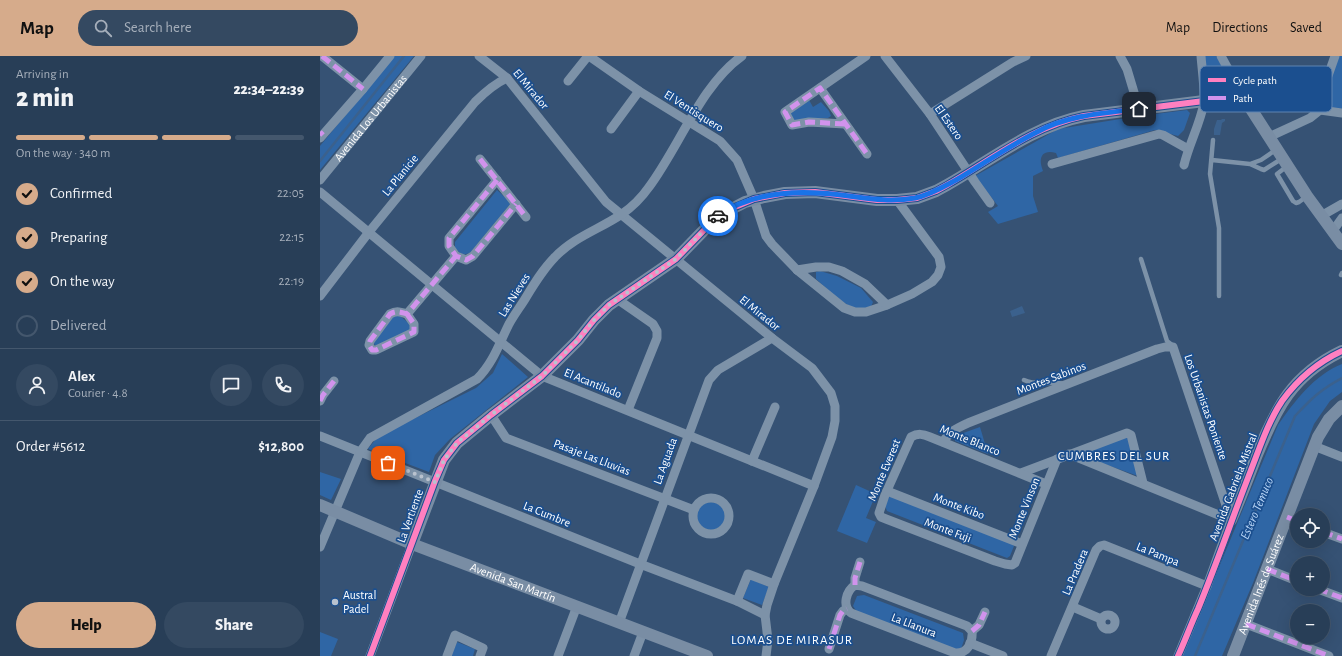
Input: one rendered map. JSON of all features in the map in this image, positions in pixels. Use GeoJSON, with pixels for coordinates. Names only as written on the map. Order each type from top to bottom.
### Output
{"type":"FeatureCollection","features":[{"type":"Feature","properties":{"kind":"street"},"geometry":{"type":"LineString","coordinates":[[322,56],[363,89]]}},
{"type":"Feature","properties":{"kind":"street","name":"Avenida Los Urbanistas"},"geometry":{"type":"LineString","coordinates":[[321,135],[363,89],[390,56]]}},
{"type":"Feature","properties":{"kind":"street","name":"Avenida Los Urbanistas"},"geometry":{"type":"LineString","coordinates":[[320,180],[421,56]]}},
{"type":"Feature","properties":{"kind":"street","name":"El Mirador"},"geometry":{"type":"LineString","coordinates":[[479,56],[507,78],[606,202],[772,338],[812,368],[831,393],[835,406],[835,421],[832,437],[814,486],[774,584],[766,610],[765,615],[768,632],[766,656]]}},
{"type":"Feature","properties":{"kind":"street"},"geometry":{"type":"LineString","coordinates":[[568,81],[588,56]]}},
{"type":"Feature","properties":{"kind":"street","name":"El Ventisquero"},"geometry":{"type":"LineString","coordinates":[[588,56],[639,91],[690,121],[720,141],[737,160],[754,199],[766,236],[772,244],[797,270],[839,304],[849,310],[855,312],[866,312],[887,305],[912,294],[932,282],[938,275],[940,266],[939,257],[897,200]]}},
{"type":"Feature","properties":{"kind":"street","name":"Las Nieves"},"geometry":{"type":"LineString","coordinates":[[320,547],[360,452],[370,438],[477,379],[490,363],[510,322],[543,270],[556,255],[585,234],[621,215],[633,205],[649,186],[706,94],[734,62],[742,56]]}},
{"type":"Feature","properties":{"kind":"street"},"geometry":{"type":"LineString","coordinates":[[845,124],[809,122],[792,125],[785,112],[866,56]]}},
{"type":"Feature","properties":{"kind":"street","name":"El Estero"},"geometry":{"type":"LineString","coordinates":[[885,56],[930,114],[990,203]]}},
{"type":"Feature","properties":{"kind":"street"},"geometry":{"type":"LineString","coordinates":[[930,114],[1011,59],[1026,56]]}},
{"type":"Feature","properties":{"kind":"street"},"geometry":{"type":"LineString","coordinates":[[1120,56],[1127,69],[1139,109]]}},
{"type":"Feature","properties":{"kind":"street"},"geometry":{"type":"LineString","coordinates":[[1201,56],[1202,66]]}},
{"type":"Feature","properties":{"kind":"street"},"geometry":{"type":"LineString","coordinates":[[1220,56],[1226,66]]}},
{"type":"Feature","properties":{"kind":"street"},"geometry":{"type":"LineString","coordinates":[[1331,66],[1335,56]]}},
{"type":"Feature","properties":{"kind":"street","name":"La Planicie"},"geometry":{"type":"LineString","coordinates":[[320,296],[369,232],[475,102],[485,91],[496,83],[507,78]]}},
{"type":"Feature","properties":{"kind":"street"},"geometry":{"type":"LineString","coordinates":[[820,88],[867,154]]}},
{"type":"Feature","properties":{"kind":"street"},"geometry":{"type":"LineString","coordinates":[[611,129],[639,91]]}},
{"type":"Feature","properties":{"kind":"street","name":"La Vertiente"},"geometry":{"type":"LineString","coordinates":[[370,656],[435,482],[444,460],[457,443],[542,376],[578,340],[602,311],[676,259],[720,215],[736,206],[754,199],[774,194],[800,192],[851,196],[877,200],[917,198],[927,195],[1036,132],[1057,123],[1084,116],[1200,101]]}},
{"type":"Feature","properties":{"kind":"street"},"geometry":{"type":"LineString","coordinates":[[1184,165],[1201,112]]}},
{"type":"Feature","properties":{"kind":"street"},"geometry":{"type":"LineString","coordinates":[[1253,112],[1307,196],[1342,244]]}},
{"type":"Feature","properties":{"kind":"street"},"geometry":{"type":"LineString","coordinates":[[1269,137],[1310,118],[1318,112]]}},
{"type":"Feature","properties":{"kind":"street"},"geometry":{"type":"LineString","coordinates":[[1332,112],[1342,113]]}},
{"type":"Feature","properties":{"kind":"street"},"geometry":{"type":"LineString","coordinates":[[1052,164],[1160,134],[1163,134],[1188,149]]}},
{"type":"Feature","properties":{"kind":"street"},"geometry":{"type":"LineString","coordinates":[[480,159],[526,217]]}},
{"type":"Feature","properties":{"kind":"street"},"geometry":{"type":"LineString","coordinates":[[497,180],[449,238],[449,246],[456,256],[466,260],[473,256],[516,204]]}},
{"type":"Feature","properties":{"kind":"street","name":"El Acantilado"},"geometry":{"type":"LineString","coordinates":[[320,192],[542,376],[814,486]]}},
{"type":"Feature","properties":{"kind":"street"},"geometry":{"type":"LineString","coordinates":[[1321,216],[1342,204]]}},
{"type":"Feature","properties":{"kind":"street"},"geometry":{"type":"LineString","coordinates":[[1332,232],[1342,218]]}},
{"type":"Feature","properties":{"kind":"street"},"geometry":{"type":"LineString","coordinates":[[407,314],[456,256]]}},
{"type":"Feature","properties":{"kind":"street"},"geometry":{"type":"LineString","coordinates":[[797,270],[816,267],[842,271],[865,284],[887,305]]}},
{"type":"Feature","properties":{"kind":"street"},"geometry":{"type":"LineString","coordinates":[[617,299],[653,324],[657,331],[657,338],[628,410]]}},
{"type":"Feature","properties":{"kind":"street"},"geometry":{"type":"LineString","coordinates":[[400,311],[407,314],[414,324],[414,332],[376,350],[372,350],[369,345],[370,341],[390,314],[400,311]]}},
{"type":"Feature","properties":{"kind":"street","name":"La Aguada"},"geometry":{"type":"LineString","coordinates":[[618,623],[708,384],[714,374],[732,361],[772,338]]}},
{"type":"Feature","properties":{"kind":"street","name":"Montes Sabinos"},"geometry":{"type":"LineString","coordinates":[[943,442],[949,433],[954,429],[1157,349],[1173,347]]}},
{"type":"Feature","properties":{"kind":"street","name":"Los Urbanistas Poniente"},"geometry":{"type":"LineString","coordinates":[[1173,347],[1231,520]]}},
{"type":"Feature","properties":{"kind":"street","name":"Avenida Gabriela Mistral"},"geometry":{"type":"LineString","coordinates":[[1178,656],[1207,586],[1231,520],[1269,425],[1282,401],[1299,381],[1308,372],[1330,357],[1342,351]]}},
{"type":"Feature","properties":{"kind":"street"},"geometry":{"type":"LineString","coordinates":[[320,401],[334,381]]}},
{"type":"Feature","properties":{"kind":"street","name":"Avenida Inés de Suárez"},"geometry":{"type":"LineString","coordinates":[[1295,508],[1314,446],[1326,423],[1342,406]]}},
{"type":"Feature","properties":{"kind":"street"},"geometry":{"type":"LineString","coordinates":[[752,461],[775,407]]}},
{"type":"Feature","properties":{"kind":"street","name":"Pasaje Las Lluvias"},"geometry":{"type":"LineString","coordinates":[[491,415],[506,438],[694,510]]}},
{"type":"Feature","properties":{"kind":"street"},"geometry":{"type":"LineString","coordinates":[[1021,473],[1127,433],[1131,435],[1143,483]]}},
{"type":"Feature","properties":{"kind":"street","name":"Monte Blanco"},"geometry":{"type":"LineString","coordinates":[[911,437],[915,434],[921,434],[1046,484]]}},
{"type":"Feature","properties":{"kind":"street","name":"La Cumbre"},"geometry":{"type":"LineString","coordinates":[[320,436],[640,564],[737,601],[765,615]]}},
{"type":"Feature","properties":{"kind":"street","name":"Monte Everest"},"geometry":{"type":"LineString","coordinates":[[879,512],[911,437]]}},
{"type":"Feature","properties":{"kind":"street"},"geometry":{"type":"LineString","coordinates":[[1314,446],[1342,457]]}},
{"type":"Feature","properties":{"kind":"street"},"geometry":{"type":"LineString","coordinates":[[1069,454],[1231,520]]}},
{"type":"Feature","properties":{"kind":"street","name":"Monte Vinson"},"geometry":{"type":"LineString","coordinates":[[1012,565],[1015,563],[1057,460]]}},
{"type":"Feature","properties":{"kind":"street","name":"Monte Kibo"},"geometry":{"type":"LineString","coordinates":[[887,491],[1022,544]]}},
{"type":"Feature","properties":{"kind":"street","name":"Avenida San Martín"},"geometry":{"type":"LineString","coordinates":[[320,505],[412,544],[706,656]]}},
{"type":"Feature","properties":{"kind":"street","name":"Monte Fuji"},"geometry":{"type":"LineString","coordinates":[[879,512],[881,517],[886,519],[995,561],[1012,565]]}},
{"type":"Feature","properties":{"kind":"street","name":"Avenida Inés de Suárez"},"geometry":{"type":"LineString","coordinates":[[1233,656],[1267,569],[1290,523]]}},
{"type":"Feature","properties":{"kind":"street"},"geometry":{"type":"LineString","coordinates":[[1330,535],[1342,539]]}},
{"type":"Feature","properties":{"kind":"street","name":"La Pampa"},"geometry":{"type":"LineString","coordinates":[[1100,546],[1104,545],[1207,586]]}},
{"type":"Feature","properties":{"kind":"street","name":"La Pradera"},"geometry":{"type":"LineString","coordinates":[[1051,656],[1096,550],[1100,546]]}},
{"type":"Feature","properties":{"kind":"street"},"geometry":{"type":"LineString","coordinates":[[829,649],[840,615],[847,609],[845,602],[850,589],[855,585],[855,578],[860,562]]}},
{"type":"Feature","properties":{"kind":"street"},"geometry":{"type":"LineString","coordinates":[[1267,569],[1290,578]]}},
{"type":"Feature","properties":{"kind":"street"},"geometry":{"type":"LineString","coordinates":[[737,601],[748,574],[774,584]]}},
{"type":"Feature","properties":{"kind":"street","name":"La Llanura"},"geometry":{"type":"LineString","coordinates":[[855,585],[862,586],[967,626],[972,631]]}},
{"type":"Feature","properties":{"kind":"street"},"geometry":{"type":"LineString","coordinates":[[1330,594],[1342,598]]}},
{"type":"Feature","properties":{"kind":"street"},"geometry":{"type":"LineString","coordinates":[[558,656],[577,606]]}},
{"type":"Feature","properties":{"kind":"street","name":"La Pradera"},"geometry":{"type":"LineString","coordinates":[[1072,607],[1101,618]]}},
{"type":"Feature","properties":{"kind":"street","name":"La Llanura"},"geometry":{"type":"LineString","coordinates":[[847,609],[851,614],[955,653],[963,653],[966,651],[970,643]]}},
{"type":"Feature","properties":{"kind":"street"},"geometry":{"type":"LineString","coordinates":[[985,612],[979,625],[972,631],[970,643],[1003,656]]}},
{"type":"Feature","properties":{"kind":"street"},"geometry":{"type":"LineString","coordinates":[[1246,624],[1329,656]]}},
{"type":"Feature","properties":{"kind":"street"},"geometry":{"type":"LineString","coordinates":[[634,656],[643,632]]}},
{"type":"Feature","properties":{"kind":"street"},"geometry":{"type":"LineString","coordinates":[[446,656],[455,635],[483,648],[480,656]]}},
{"type":"Feature","properties":{"kind":"lane"},"geometry":{"type":"LineString","coordinates":[[1213,140],[1210,174],[1220,236],[1219,296]]}},
{"type":"Feature","properties":{"kind":"lane"},"geometry":{"type":"LineString","coordinates":[[1250,164],[1261,160],[1283,158]]}},
{"type":"Feature","properties":{"kind":"lane"},"geometry":{"type":"LineString","coordinates":[[1212,160],[1250,164],[1264,170],[1283,158]]}},
{"type":"Feature","properties":{"kind":"lane"},"geometry":{"type":"LineString","coordinates":[[1141,259],[1166,341],[1173,347]]}},
{"type":"Feature","properties":{"kind":"lane"},"geometry":{"type":"LineString","coordinates":[[1024,380],[1032,383],[1055,382],[1066,385]]}},
{"type":"Feature","properties":{"kind":"shaded area"},"geometry":{"type":"Polygon","coordinates":[[[394,56],[414,56],[320,170],[320,146],[394,56]]]}},
{"type":"Feature","properties":{"kind":"shaded area"},"geometry":{"type":"Polygon","coordinates":[[[1204,56],[1216,56],[1222,66],[1206,66],[1204,56]]]}},
{"type":"Feature","properties":{"kind":"shaded area"},"geometry":{"type":"Polygon","coordinates":[[[1339,56],[1342,56],[1342,109],[1332,108],[1332,75],[1339,56]]]}},
{"type":"Feature","properties":{"kind":"shaded area"},"geometry":{"type":"Polygon","coordinates":[[[809,100],[813,107],[821,102],[829,111],[831,116],[828,118],[794,121],[790,113],[809,100]]]}},
{"type":"Feature","properties":{"kind":"shaded area"},"geometry":{"type":"Polygon","coordinates":[[[1187,110],[1190,113],[1184,130],[1178,136],[1155,130],[1058,158],[1056,153],[1047,152],[1041,159],[1043,171],[1033,176],[1033,196],[1038,212],[998,224],[988,212],[998,206],[975,176],[1058,129],[1187,110]]]}},
{"type":"Feature","properties":{"kind":"shaded area"},"geometry":{"type":"Polygon","coordinates":[[[1225,119],[1225,121],[1222,123],[1220,135],[1214,135],[1217,120],[1225,119]]]}},
{"type":"Feature","properties":{"kind":"shaded area"},"geometry":{"type":"Polygon","coordinates":[[[497,190],[511,203],[470,253],[462,255],[455,248],[455,242],[497,190]]]}},
{"type":"Feature","properties":{"kind":"shaded area"},"geometry":{"type":"Polygon","coordinates":[[[820,271],[837,276],[861,288],[873,302],[871,307],[857,308],[843,302],[816,279],[816,272],[820,271]]]}},
{"type":"Feature","properties":{"kind":"shaded area"},"geometry":{"type":"Polygon","coordinates":[[[1022,306],[1025,313],[1012,317],[1010,311],[1022,306]]]}},
{"type":"Feature","properties":{"kind":"shaded area"},"geometry":{"type":"Polygon","coordinates":[[[400,316],[410,324],[410,331],[376,346],[374,341],[393,317],[400,316]]]}},
{"type":"Feature","properties":{"kind":"shaded area"},"geometry":{"type":"Polygon","coordinates":[[[502,354],[528,377],[450,439],[435,455],[429,472],[368,449],[375,440],[395,428],[476,388],[493,373],[502,354]]]}},
{"type":"Feature","properties":{"kind":"shaded area"},"geometry":{"type":"Polygon","coordinates":[[[1342,364],[1342,392],[1330,401],[1314,424],[1253,583],[1222,656],[1182,656],[1278,425],[1298,398],[1314,382],[1322,375],[1342,364]]]}},
{"type":"Feature","properties":{"kind":"shaded area"},"geometry":{"type":"Polygon","coordinates":[[[980,427],[988,454],[955,441],[955,436],[980,427]]]}},
{"type":"Feature","properties":{"kind":"shaded area","name":"CUMBRES DEL SUR"},"geometry":{"type":"Polygon","coordinates":[[[1127,436],[1138,476],[1082,456],[1082,453],[1127,436]]]}},
{"type":"Feature","properties":{"kind":"shaded area"},"geometry":{"type":"Polygon","coordinates":[[[320,472],[341,479],[331,500],[320,495],[320,472]]]}},
{"type":"Feature","properties":{"kind":"shaded area"},"geometry":{"type":"Polygon","coordinates":[[[856,485],[876,494],[866,518],[876,522],[867,543],[837,531],[856,485]]]}},
{"type":"Feature","properties":{"kind":"shaded area"},"geometry":{"type":"Polygon","coordinates":[[[892,496],[1012,543],[1014,546],[1010,556],[1007,558],[887,511],[885,506],[889,497],[892,496]]]}},
{"type":"Feature","properties":{"kind":"shaded area"},"geometry":{"type":"Polygon","coordinates":[[[711,502],[717,503],[721,506],[724,510],[724,522],[721,526],[717,529],[711,530],[705,529],[701,526],[698,522],[697,516],[698,510],[701,506],[705,503],[711,502]]]}},
{"type":"Feature","properties":{"kind":"shaded area"},"geometry":{"type":"Polygon","coordinates":[[[751,579],[769,587],[762,605],[743,598],[751,579]]]}},
{"type":"Feature","properties":{"kind":"shaded area"},"geometry":{"type":"Polygon","coordinates":[[[864,595],[963,633],[964,640],[961,649],[953,650],[857,612],[853,606],[857,596],[864,595]]]}},
{"type":"Feature","properties":{"kind":"shaded area"},"geometry":{"type":"Polygon","coordinates":[[[320,632],[338,639],[331,656],[320,656],[320,632]]]}},
{"type":"Feature","properties":{"kind":"shaded area"},"geometry":{"type":"Polygon","coordinates":[[[457,642],[475,649],[473,656],[451,656],[457,642]]]}},
{"type":"Feature","properties":{"kind":"waterway"},"geometry":{"type":"LineString","coordinates":[[320,161],[404,56]]}},
{"type":"Feature","properties":{"kind":"waterway","name":"Estero Temuco"},"geometry":{"type":"LineString","coordinates":[[1195,656],[1295,416],[1306,404],[1328,386],[1342,378]]}},
{"type":"Feature","properties":{"kind":"marked path"},"geometry":{"type":"LineString","coordinates":[[322,56],[363,89]]}},
{"type":"Feature","properties":{"kind":"marked path"},"geometry":{"type":"LineString","coordinates":[[845,124],[809,122],[792,125],[785,112],[820,88],[867,154]]}},
{"type":"Feature","properties":{"kind":"marked path"},"geometry":{"type":"LineString","coordinates":[[320,132],[323,135]]}},
{"type":"Feature","properties":{"kind":"marked path"},"geometry":{"type":"LineString","coordinates":[[480,159],[526,217]]}},
{"type":"Feature","properties":{"kind":"marked path"},"geometry":{"type":"LineString","coordinates":[[497,180],[449,238],[449,246],[456,256],[466,260],[473,256],[516,204]]}},
{"type":"Feature","properties":{"kind":"marked path"},"geometry":{"type":"LineString","coordinates":[[407,314],[414,324],[414,332],[376,350],[372,350],[369,345],[370,341],[390,314],[397,312],[407,314],[456,256]]}},
{"type":"Feature","properties":{"kind":"marked path"},"geometry":{"type":"LineString","coordinates":[[320,401],[334,381]]}},
{"type":"Feature","properties":{"kind":"marked path"},"geometry":{"type":"LineString","coordinates":[[1330,535],[1342,539]]}},
{"type":"Feature","properties":{"kind":"marked path"},"geometry":{"type":"LineString","coordinates":[[855,585],[855,578],[860,562]]}},
{"type":"Feature","properties":{"kind":"marked path"},"geometry":{"type":"LineString","coordinates":[[1267,569],[1290,578]]}},
{"type":"Feature","properties":{"kind":"marked path"},"geometry":{"type":"LineString","coordinates":[[1330,594],[1342,598]]}},
{"type":"Feature","properties":{"kind":"marked path"},"geometry":{"type":"LineString","coordinates":[[829,649],[840,615],[847,609]]}},
{"type":"Feature","properties":{"kind":"marked path"},"geometry":{"type":"LineString","coordinates":[[972,631],[979,625],[985,612]]}},
{"type":"Feature","properties":{"kind":"marked path"},"geometry":{"type":"LineString","coordinates":[[1246,624],[1329,656]]}},
{"type":"Feature","properties":{"kind":"cycle path"},"geometry":{"type":"LineString","coordinates":[[370,656],[435,481],[444,460],[457,443],[542,376],[578,340],[594,320],[609,305],[676,259],[710,224],[728,210],[754,199],[785,193],[815,192],[877,200],[917,198],[947,185],[1013,145],[1047,127],[1084,116],[1200,102]]}},
{"type":"Feature","properties":{"kind":"cycle path"},"geometry":{"type":"LineString","coordinates":[[1178,656],[1205,592],[1268,426],[1282,401],[1295,385],[1325,360],[1342,351]]}},
{"type":"Feature","properties":{"kind":"way so far"},"geometry":{"type":"LineString","coordinates":[[388,463],[435,482],[444,460],[457,443],[542,376],[569,350],[602,311],[676,259],[718,216]]}},
{"type":"Feature","properties":{"kind":"place","name":"Austral Padel"},"geometry":{"type":"Point","coordinates":[335,602]}},
{"type":"Feature","properties":{"kind":"district","name":"CUMBRES DEL SUR"},"geometry":{"type":"Point","coordinates":[1114,455]}},
{"type":"Feature","properties":{"kind":"district","name":"LOMAS DE MIRASUR"},"geometry":{"type":"Point","coordinates":[792,639]}},
{"type":"Feature","properties":{"kind":"route"},"geometry":{"type":"LineString","coordinates":[[718,216],[745,202],[774,194],[785,193],[815,192],[877,200],[917,198],[927,195],[947,185],[1046,127],[1084,116],[1139,109]]}}]}
